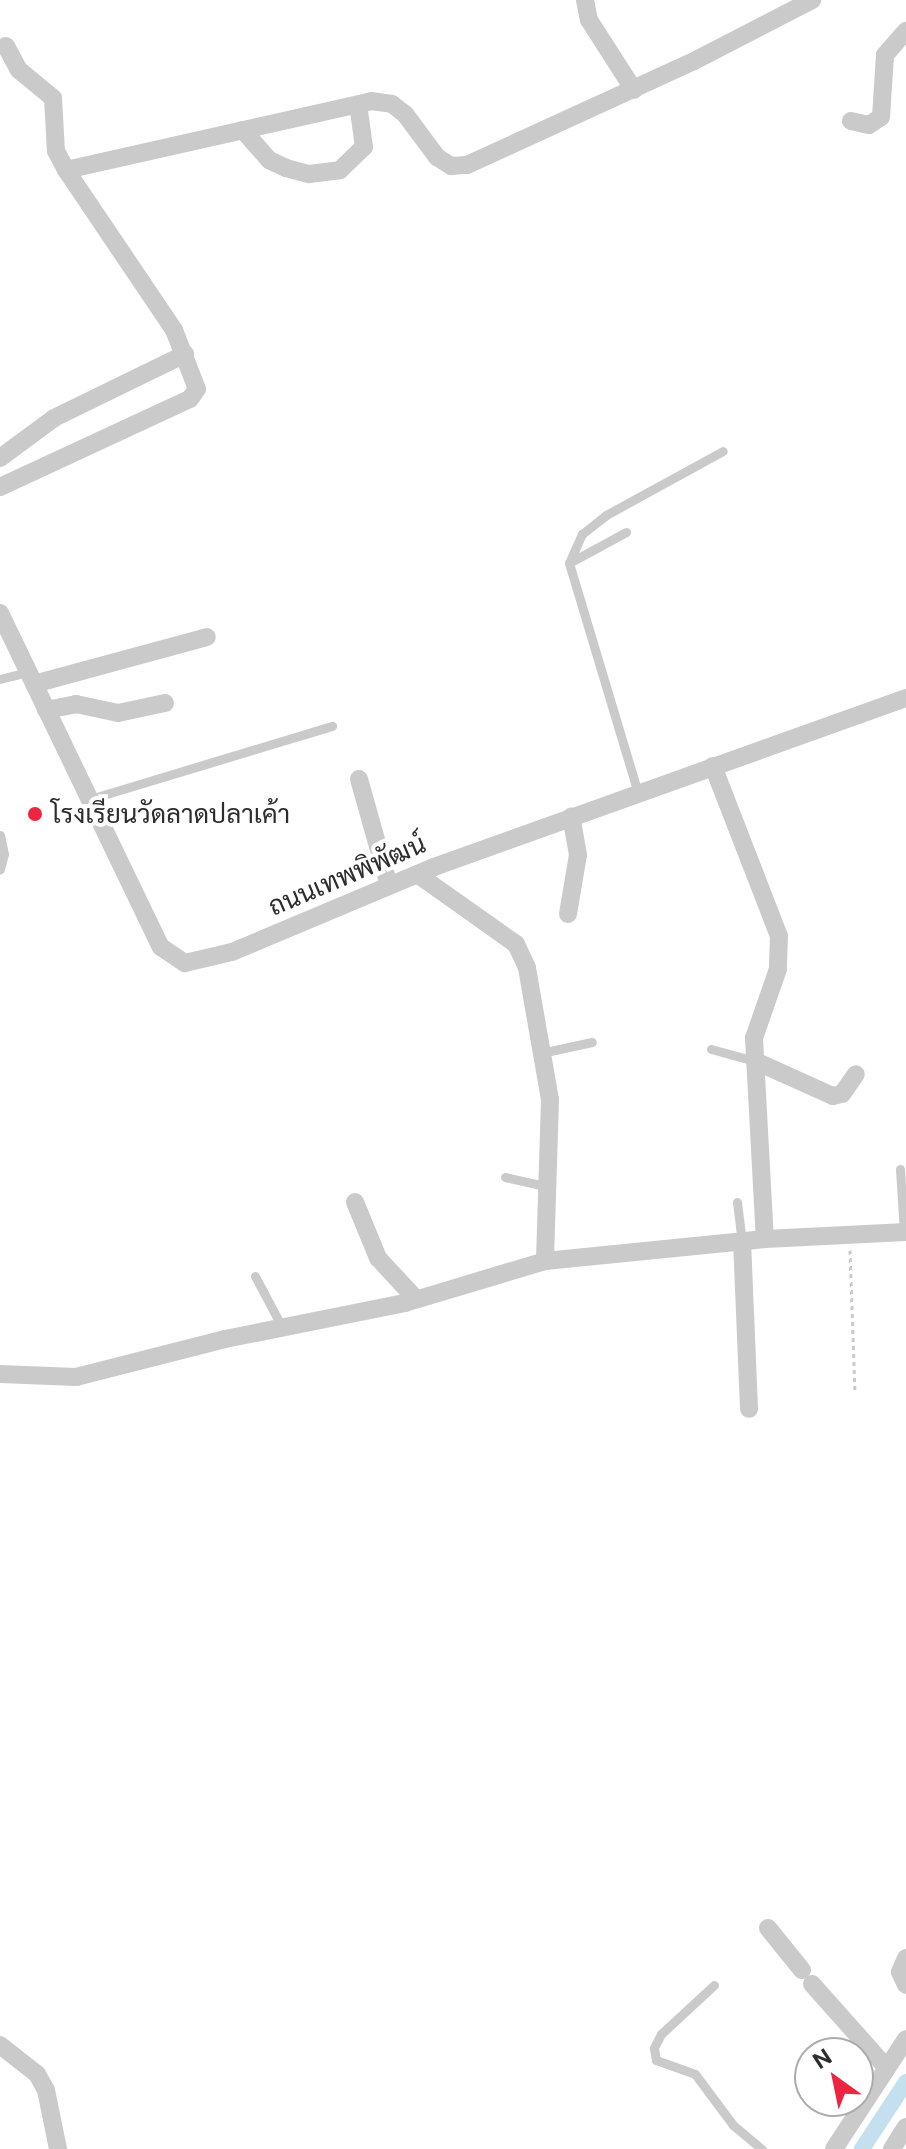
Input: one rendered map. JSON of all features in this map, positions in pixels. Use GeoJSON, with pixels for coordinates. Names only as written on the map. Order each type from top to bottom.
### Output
{"type":"FeatureCollection","features":[{"type":"Feature","properties":{"kind":"street"},"geometry":{"type":"LineString","coordinates":[[585,0],[589,20],[634,90]]}},
{"type":"Feature","properties":{"kind":"street"},"geometry":{"type":"LineString","coordinates":[[66,170],[358,104],[392,104],[437,157],[451,166],[467,165],[634,90],[812,0]]}},
{"type":"Feature","properties":{"kind":"street"},"geometry":{"type":"LineString","coordinates":[[851,121],[869,125],[881,117],[885,55],[906,31]]}},
{"type":"Feature","properties":{"kind":"street"},"geometry":{"type":"LineString","coordinates":[[0,487],[190,399],[197,389],[185,354],[137,270],[66,170],[56,151],[53,98],[19,70],[6,46]]}},
{"type":"Feature","properties":{"kind":"street"},"geometry":{"type":"LineString","coordinates":[[243,130],[269,160],[286,168],[309,174],[340,170],[364,147],[358,104]]}},
{"type":"Feature","properties":{"kind":"street"},"geometry":{"type":"LineString","coordinates":[[0,458],[54,418],[185,354]]}},
{"type":"Feature","properties":{"kind":"street","name":"ถนนเทพพิพัฒน์"},"geometry":{"type":"LineString","coordinates":[[0,613],[161,947],[185,963],[232,952],[417,874],[906,698]]}},
{"type":"Feature","properties":{"kind":"street"},"geometry":{"type":"LineString","coordinates":[[31,678],[207,637]]}},
{"type":"Feature","properties":{"kind":"street"},"geometry":{"type":"LineString","coordinates":[[46,710],[76,704],[118,713],[165,703]]}},
{"type":"Feature","properties":{"kind":"street"},"geometry":{"type":"LineString","coordinates":[[713,766],[779,936],[778,969],[754,1038],[765,1239]]}},
{"type":"Feature","properties":{"kind":"street"},"geometry":{"type":"LineString","coordinates":[[359,779],[389,886]]}},
{"type":"Feature","properties":{"kind":"street"},"geometry":{"type":"LineString","coordinates":[[568,914],[578,855],[571,817]]}},
{"type":"Feature","properties":{"kind":"street"},"geometry":{"type":"LineString","coordinates":[[417,874],[516,944],[527,968],[550,1100],[550,1188],[545,1261]]}},
{"type":"Feature","properties":{"kind":"street"},"geometry":{"type":"LineString","coordinates":[[755,1061],[833,1096],[842,1094],[856,1074]]}},
{"type":"Feature","properties":{"kind":"street"},"geometry":{"type":"LineString","coordinates":[[355,1202],[368,1224],[378,1258],[416,1299]]}},
{"type":"Feature","properties":{"kind":"street"},"geometry":{"type":"LineString","coordinates":[[0,1374],[76,1377],[282,1327],[416,1299],[545,1261],[765,1239],[905,1232]]}},
{"type":"Feature","properties":{"kind":"street"},"geometry":{"type":"LineString","coordinates":[[742,1241],[749,1409]]}},
{"type":"Feature","properties":{"kind":"street"},"geometry":{"type":"LineString","coordinates":[[768,1928],[886,2067]]}},
{"type":"Feature","properties":{"kind":"street"},"geometry":{"type":"LineString","coordinates":[[906,1958],[900,1972],[906,1985]]}},
{"type":"Feature","properties":{"kind":"street"},"geometry":{"type":"LineString","coordinates":[[834,2149],[906,2039]]}},
{"type":"Feature","properties":{"kind":"street"},"geometry":{"type":"LineString","coordinates":[[0,2045],[37,2074],[46,2090],[58,2149]]}},
{"type":"Feature","properties":{"kind":"street"},"geometry":{"type":"LineString","coordinates":[[892,2149],[906,2127]]}},
{"type":"Feature","properties":{"kind":"lane"},"geometry":{"type":"LineString","coordinates":[[638,793],[569,563],[582,534],[606,515],[723,451]]}},
{"type":"Feature","properties":{"kind":"lane"},"geometry":{"type":"LineString","coordinates":[[569,563],[626,532]]}},
{"type":"Feature","properties":{"kind":"lane"},"geometry":{"type":"LineString","coordinates":[[0,679],[31,678]]}},
{"type":"Feature","properties":{"kind":"lane"},"geometry":{"type":"LineString","coordinates":[[89,800],[332,726]]}},
{"type":"Feature","properties":{"kind":"lane"},"geometry":{"type":"LineString","coordinates":[[0,835],[4,854],[0,869]]}},
{"type":"Feature","properties":{"kind":"lane"},"geometry":{"type":"LineString","coordinates":[[541,1053],[592,1042]]}},
{"type":"Feature","properties":{"kind":"lane"},"geometry":{"type":"LineString","coordinates":[[711,1049],[755,1061]]}},
{"type":"Feature","properties":{"kind":"lane"},"geometry":{"type":"LineString","coordinates":[[900,1169],[905,1232]]}},
{"type":"Feature","properties":{"kind":"lane"},"geometry":{"type":"LineString","coordinates":[[505,1177],[550,1188]]}},
{"type":"Feature","properties":{"kind":"lane"},"geometry":{"type":"LineString","coordinates":[[737,1202],[742,1241]]}},
{"type":"Feature","properties":{"kind":"lane"},"geometry":{"type":"LineString","coordinates":[[255,1276],[282,1327]]}},
{"type":"Feature","properties":{"kind":"lane"},"geometry":{"type":"LineString","coordinates":[[714,1985],[661,2034],[654,2048],[656,2060],[695,2074],[733,2125],[762,2149]]}},
{"type":"Feature","properties":{"kind":"path"},"geometry":{"type":"LineString","coordinates":[[850,1235],[855,1390]]}},
{"type":"Feature","properties":{"kind":"waterway"},"geometry":{"type":"LineString","coordinates":[[862,2149],[906,2082]]}},
{"type":"Feature","properties":{"kind":"place","name":"โรงเรียนวัดลาดปลาเค้า"},"geometry":{"type":"Point","coordinates":[35,814]}}]}
